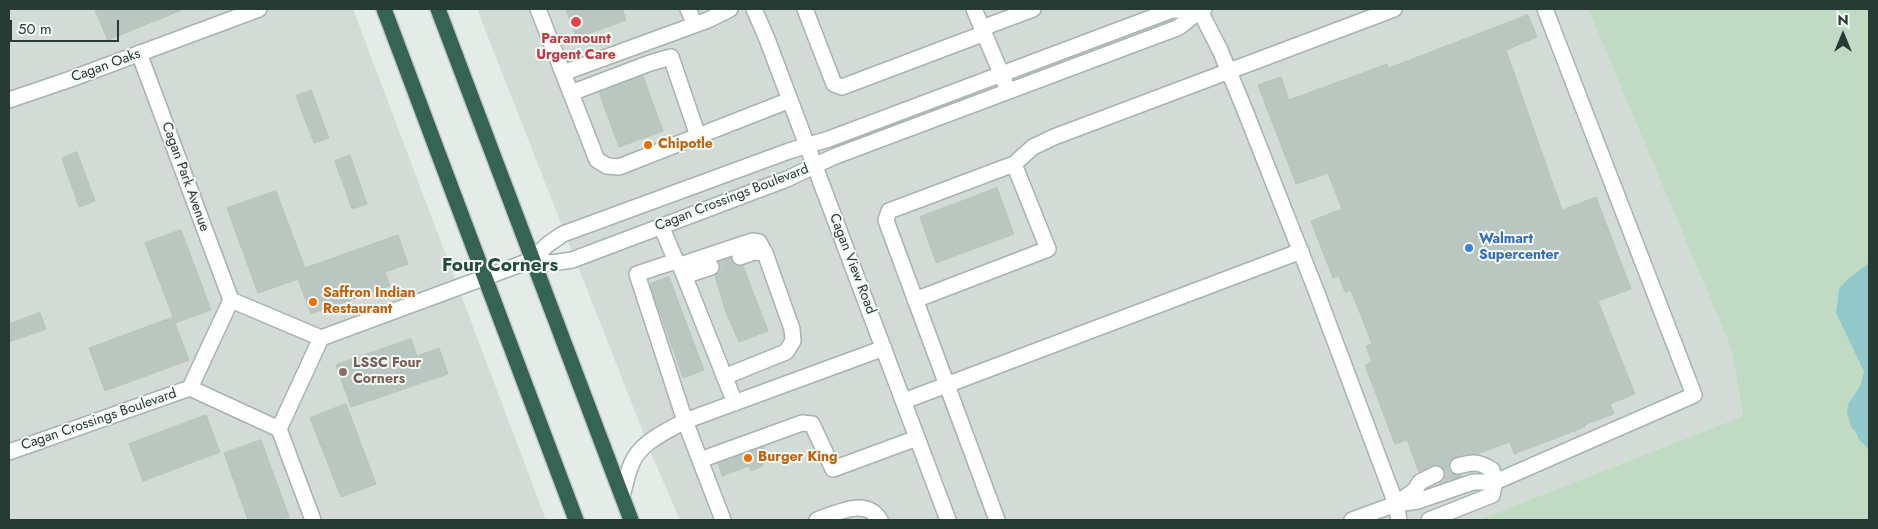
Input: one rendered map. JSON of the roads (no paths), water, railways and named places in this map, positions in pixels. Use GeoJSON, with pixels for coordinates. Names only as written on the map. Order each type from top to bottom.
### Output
{"type":"FeatureCollection","features":[{"type":"Feature","properties":{"kind":"highway"},"geometry":{"type":"LineString","coordinates":[[384,9],[576,520]]}},
{"type":"Feature","properties":{"kind":"highway"},"geometry":{"type":"LineString","coordinates":[[438,9],[631,520]]}},
{"type":"Feature","properties":{"kind":"street","name":"Cagan Oaks"},"geometry":{"type":"LineString","coordinates":[[9,100],[258,9]]}},
{"type":"Feature","properties":{"kind":"street"},"geometry":{"type":"LineString","coordinates":[[538,9],[597,160],[607,166],[619,167],[790,100]]}},
{"type":"Feature","properties":{"kind":"street"},"geometry":{"type":"LineString","coordinates":[[688,9],[694,25]]}},
{"type":"Feature","properties":{"kind":"street"},"geometry":{"type":"LineString","coordinates":[[563,73],[717,17],[730,9]]}},
{"type":"Feature","properties":{"kind":"street","name":"Cagan View Road"},"geometry":{"type":"LineString","coordinates":[[754,9],[884,348],[947,520]]}},
{"type":"Feature","properties":{"kind":"street"},"geometry":{"type":"LineString","coordinates":[[806,9],[834,84],[842,87],[1033,9]]}},
{"type":"Feature","properties":{"kind":"street"},"geometry":{"type":"LineString","coordinates":[[974,9],[1008,92]]}},
{"type":"Feature","properties":{"kind":"street"},"geometry":{"type":"LineString","coordinates":[[1201,9],[1229,71],[1301,251],[1396,504],[1399,520]]}},
{"type":"Feature","properties":{"kind":"street","name":"Cagan Crossings Boulevard"},"geometry":{"type":"LineString","coordinates":[[532,260],[547,245],[565,234],[716,177],[835,137],[1172,10],[1201,9]]}},
{"type":"Feature","properties":{"kind":"street","name":"Cagan Crossings Boulevard"},"geometry":{"type":"LineString","coordinates":[[532,260],[552,263],[572,260],[787,179],[833,157],[1176,28],[1184,24],[1201,9]]}},
{"type":"Feature","properties":{"kind":"street"},"geometry":{"type":"LineString","coordinates":[[997,520],[886,220],[889,212],[1014,164],[1033,148],[1054,137],[1394,9]]}},
{"type":"Feature","properties":{"kind":"street"},"geometry":{"type":"LineString","coordinates":[[1352,520],[1396,504],[1418,501],[1473,482],[1495,482],[1694,395],[1545,9]]}},
{"type":"Feature","properties":{"kind":"street","name":"Cagan Park Avenue"},"geometry":{"type":"LineString","coordinates":[[139,54],[231,300]]}},
{"type":"Feature","properties":{"kind":"street"},"geometry":{"type":"LineString","coordinates":[[571,93],[671,57],[698,136]]}},
{"type":"Feature","properties":{"kind":"street"},"geometry":{"type":"LineString","coordinates":[[915,300],[1048,249],[1014,164]]}},
{"type":"Feature","properties":{"kind":"street"},"geometry":{"type":"LineString","coordinates":[[661,226],[680,267],[735,403]]}},
{"type":"Feature","properties":{"kind":"street"},"geometry":{"type":"LineString","coordinates":[[680,267],[752,240],[759,242],[765,253],[792,329],[792,341],[786,352],[724,377]]}},
{"type":"Feature","properties":{"kind":"street"},"geometry":{"type":"LineString","coordinates":[[904,402],[1301,251]]}},
{"type":"Feature","properties":{"kind":"street"},"geometry":{"type":"LineString","coordinates":[[740,257],[754,252],[765,253]]}},
{"type":"Feature","properties":{"kind":"street"},"geometry":{"type":"LineString","coordinates":[[231,300],[322,338],[532,260]]}},
{"type":"Feature","properties":{"kind":"street"},"geometry":{"type":"LineString","coordinates":[[711,267],[680,267],[637,274],[685,421],[724,520]]}},
{"type":"Feature","properties":{"kind":"street","name":"Cagan Crossings Boulevard"},"geometry":{"type":"LineString","coordinates":[[190,388],[231,300]]}},
{"type":"Feature","properties":{"kind":"street"},"geometry":{"type":"LineString","coordinates":[[313,520],[278,429],[322,338]]}},
{"type":"Feature","properties":{"kind":"street"},"geometry":{"type":"LineString","coordinates":[[622,496],[631,464],[644,445],[685,421],[884,348]]}},
{"type":"Feature","properties":{"kind":"street","name":"Cagan Crossings Boulevard"},"geometry":{"type":"LineString","coordinates":[[9,452],[190,388],[278,429]]}},
{"type":"Feature","properties":{"kind":"street"},"geometry":{"type":"LineString","coordinates":[[700,460],[802,423],[812,424],[833,469],[917,438]]}},
{"type":"Feature","properties":{"kind":"street"},"geometry":{"type":"LineString","coordinates":[[1429,520],[1492,495],[1495,482],[1492,470],[1472,462],[1460,470]]}},
{"type":"Feature","properties":{"kind":"street"},"geometry":{"type":"LineString","coordinates":[[1396,504],[1415,490],[1420,482],[1437,477]]}},
{"type":"Feature","properties":{"kind":"street"},"geometry":{"type":"LineString","coordinates":[[817,520],[849,509],[862,507],[872,510],[880,520]]}},
{"type":"Feature","properties":{"kind":"water"},"geometry":{"type":"Polygon","coordinates":[[[1869,263],[1869,449],[1860,441],[1851,427],[1847,412],[1848,404],[1860,386],[1864,372],[1836,313],[1839,289],[1848,279],[1869,263]]]}},
{"type":"Feature","properties":{"kind":"tunnel"},"geometry":{"type":"LineString","coordinates":[[711,267],[740,257]]}},
{"type":"Feature","properties":{"kind":"tunnel"},"geometry":{"type":"LineString","coordinates":[[1438,480],[1461,473]]}},
{"type":"Feature","properties":{"kind":"place","name":"Paramount Urgent Care"},"geometry":{"type":"Point","coordinates":[576,22]}},
{"type":"Feature","properties":{"kind":"place","name":"Chipotle"},"geometry":{"type":"Point","coordinates":[648,145]}},
{"type":"Feature","properties":{"kind":"place","name":"Walmart Supercenter"},"geometry":{"type":"Point","coordinates":[1469,248]}},
{"type":"Feature","properties":{"kind":"place","name":"Saffron Indian Restaurant"},"geometry":{"type":"Point","coordinates":[313,302]}},
{"type":"Feature","properties":{"kind":"place","name":"LSSC Four Corners"},"geometry":{"type":"Point","coordinates":[343,372]}},
{"type":"Feature","properties":{"kind":"place","name":"Burger King"},"geometry":{"type":"Point","coordinates":[748,458]}},
{"type":"Feature","properties":{"kind":"district","name":"Four Corners"},"geometry":{"type":"Point","coordinates":[500,266]}}]}
